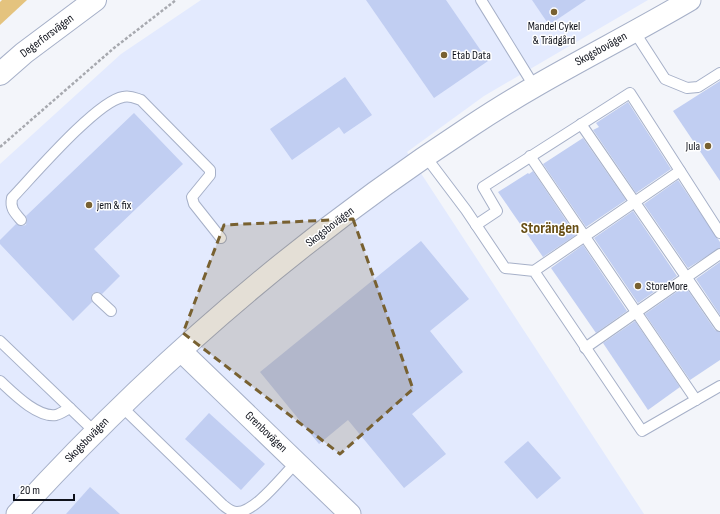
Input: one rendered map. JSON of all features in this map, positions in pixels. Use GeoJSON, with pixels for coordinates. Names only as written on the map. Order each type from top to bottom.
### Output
{"type":"FeatureCollection","features":[{"type":"Feature","properties":{"kind":"main road","name":"Degerforsvägen"},"geometry":{"type":"LineString","coordinates":[[0,74],[24,53],[95,0]]}},
{"type":"Feature","properties":{"kind":"street","name":"Skogsbovägen"},"geometry":{"type":"LineString","coordinates":[[17,514],[121,406],[250,291],[335,221],[470,126],[534,86],[634,31],[669,5],[690,0]]}},
{"type":"Feature","properties":{"kind":"street","name":"Grenbovägen"},"geometry":{"type":"LineString","coordinates":[[182,351],[350,514]]}},
{"type":"Feature","properties":{"kind":"lane"},"geometry":{"type":"LineString","coordinates":[[481,0],[534,86]]}},
{"type":"Feature","properties":{"kind":"lane"},"geometry":{"type":"LineString","coordinates":[[634,31],[665,79],[687,88],[698,87],[720,73]]}},
{"type":"Feature","properties":{"kind":"lane"},"geometry":{"type":"LineString","coordinates":[[476,225],[497,211],[483,187],[630,93],[720,233]]}},
{"type":"Feature","properties":{"kind":"lane"},"geometry":{"type":"LineString","coordinates":[[21,220],[12,210],[10,205],[12,198],[101,107],[122,97],[131,96],[141,100],[210,170],[210,175],[192,197],[194,204],[221,238]]}},
{"type":"Feature","properties":{"kind":"lane"},"geometry":{"type":"LineString","coordinates":[[582,124],[720,326]]}},
{"type":"Feature","properties":{"kind":"lane"},"geometry":{"type":"LineString","coordinates":[[530,156],[696,400]]}},
{"type":"Feature","properties":{"kind":"lane"},"geometry":{"type":"LineString","coordinates":[[426,157],[476,225],[505,268],[534,271],[680,171]]}},
{"type":"Feature","properties":{"kind":"lane"},"geometry":{"type":"LineString","coordinates":[[585,348],[720,254]]}},
{"type":"Feature","properties":{"kind":"lane"},"geometry":{"type":"LineString","coordinates":[[534,271],[642,431],[720,386]]}},
{"type":"Feature","properties":{"kind":"lane"},"geometry":{"type":"LineString","coordinates":[[97,298],[111,311]]}},
{"type":"Feature","properties":{"kind":"lane"},"geometry":{"type":"LineString","coordinates":[[0,341],[95,432]]}},
{"type":"Feature","properties":{"kind":"lane"},"geometry":{"type":"LineString","coordinates":[[0,381],[26,405],[44,413],[56,415],[70,408]]}},
{"type":"Feature","properties":{"kind":"lane"},"geometry":{"type":"LineString","coordinates":[[121,406],[223,506],[232,512],[250,509],[297,462]]}},
{"type":"Feature","properties":{"kind":"path"},"geometry":{"type":"LineString","coordinates":[[0,147],[114,48],[176,0]]}},
{"type":"Feature","properties":{"kind":"highlighted area"},"geometry":{"type":"Polygon","coordinates":[[[353,219],[413,389],[340,454],[183,333],[224,225],[353,219]]]}},
{"type":"Feature","properties":{"kind":"shaded area"},"geometry":{"type":"Polygon","coordinates":[[[2,0],[27,0],[0,25],[0,2],[2,0]]]}},
{"type":"Feature","properties":{"kind":"shaded area"},"geometry":{"type":"Polygon","coordinates":[[[201,0],[648,0],[484,96],[407,152],[644,514],[0,514],[0,164],[121,54],[201,0]]]}},
{"type":"Feature","properties":{"kind":"building"},"geometry":{"type":"Polygon","coordinates":[[[366,0],[446,0],[488,61],[434,98],[366,0]]]}},
{"type":"Feature","properties":{"kind":"building","name":"Mandel Cykel & Trädgård"},"geometry":{"type":"Polygon","coordinates":[[[532,0],[586,0],[549,25],[532,0]]]}},
{"type":"Feature","properties":{"kind":"building"},"geometry":{"type":"Polygon","coordinates":[[[345,77],[372,115],[344,134],[339,127],[292,160],[270,129],[345,77]]]}},
{"type":"Feature","properties":{"kind":"building","name":"Jula"},"geometry":{"type":"Polygon","coordinates":[[[720,81],[720,181],[673,111],[720,81]]]}},
{"type":"Feature","properties":{"kind":"building"},"geometry":{"type":"Polygon","coordinates":[[[628,102],[671,169],[636,193],[593,130],[599,127],[596,123],[628,102]]]}},
{"type":"Feature","properties":{"kind":"building","name":"jem & fix"},"geometry":{"type":"Polygon","coordinates":[[[134,113],[183,164],[94,249],[120,276],[102,294],[98,292],[93,293],[91,297],[92,302],[73,321],[0,244],[0,240],[16,224],[22,226],[26,225],[26,216],[134,113]]]}},
{"type":"Feature","properties":{"kind":"building"},"geometry":{"type":"Polygon","coordinates":[[[583,138],[626,200],[586,227],[543,164],[583,138]]]}},
{"type":"Feature","properties":{"kind":"building"},"geometry":{"type":"Polygon","coordinates":[[[533,171],[576,235],[543,257],[498,192],[533,171]]]}},
{"type":"Feature","properties":{"kind":"building"},"geometry":{"type":"Polygon","coordinates":[[[678,180],[720,242],[720,248],[688,268],[644,204],[678,180]]]}},
{"type":"Feature","properties":{"kind":"building"},"geometry":{"type":"Polygon","coordinates":[[[633,211],[677,276],[638,303],[594,238],[633,211]]]}},
{"type":"Feature","properties":{"kind":"building"},"geometry":{"type":"Polygon","coordinates":[[[421,241],[469,299],[430,331],[463,372],[412,414],[446,454],[404,488],[348,420],[319,444],[260,372],[421,241]]]}},
{"type":"Feature","properties":{"kind":"building"},"geometry":{"type":"Polygon","coordinates":[[[583,245],[627,311],[596,333],[551,268],[583,245]]]}},
{"type":"Feature","properties":{"kind":"building"},"geometry":{"type":"Polygon","coordinates":[[[720,262],[720,315],[696,279],[720,262]]]}},
{"type":"Feature","properties":{"kind":"building"},"geometry":{"type":"Polygon","coordinates":[[[685,286],[715,330],[720,332],[720,360],[690,380],[645,314],[685,286]]]}},
{"type":"Feature","properties":{"kind":"building"},"geometry":{"type":"Polygon","coordinates":[[[635,321],[680,387],[648,410],[603,343],[635,321]]]}},
{"type":"Feature","properties":{"kind":"building"},"geometry":{"type":"Polygon","coordinates":[[[209,413],[265,464],[241,490],[185,439],[209,413]]]}},
{"type":"Feature","properties":{"kind":"building"},"geometry":{"type":"Polygon","coordinates":[[[528,441],[561,478],[537,499],[504,462],[528,441]]]}},
{"type":"Feature","properties":{"kind":"building"},"geometry":{"type":"Polygon","coordinates":[[[90,487],[120,514],[66,514],[90,487]]]}},
{"type":"Feature","properties":{"kind":"place","name":"Mandel Cykel & Trädgård"},"geometry":{"type":"Point","coordinates":[554,12]}},
{"type":"Feature","properties":{"kind":"place","name":"Etab Data"},"geometry":{"type":"Point","coordinates":[444,55]}},
{"type":"Feature","properties":{"kind":"place","name":"Jula"},"geometry":{"type":"Point","coordinates":[708,146]}},
{"type":"Feature","properties":{"kind":"place","name":"jem & fix"},"geometry":{"type":"Point","coordinates":[89,205]}},
{"type":"Feature","properties":{"kind":"place","name":"StoreMore"},"geometry":{"type":"Point","coordinates":[638,286]}},
{"type":"Feature","properties":{"kind":"district","name":"Storängen"},"geometry":{"type":"Point","coordinates":[550,228]}}]}
